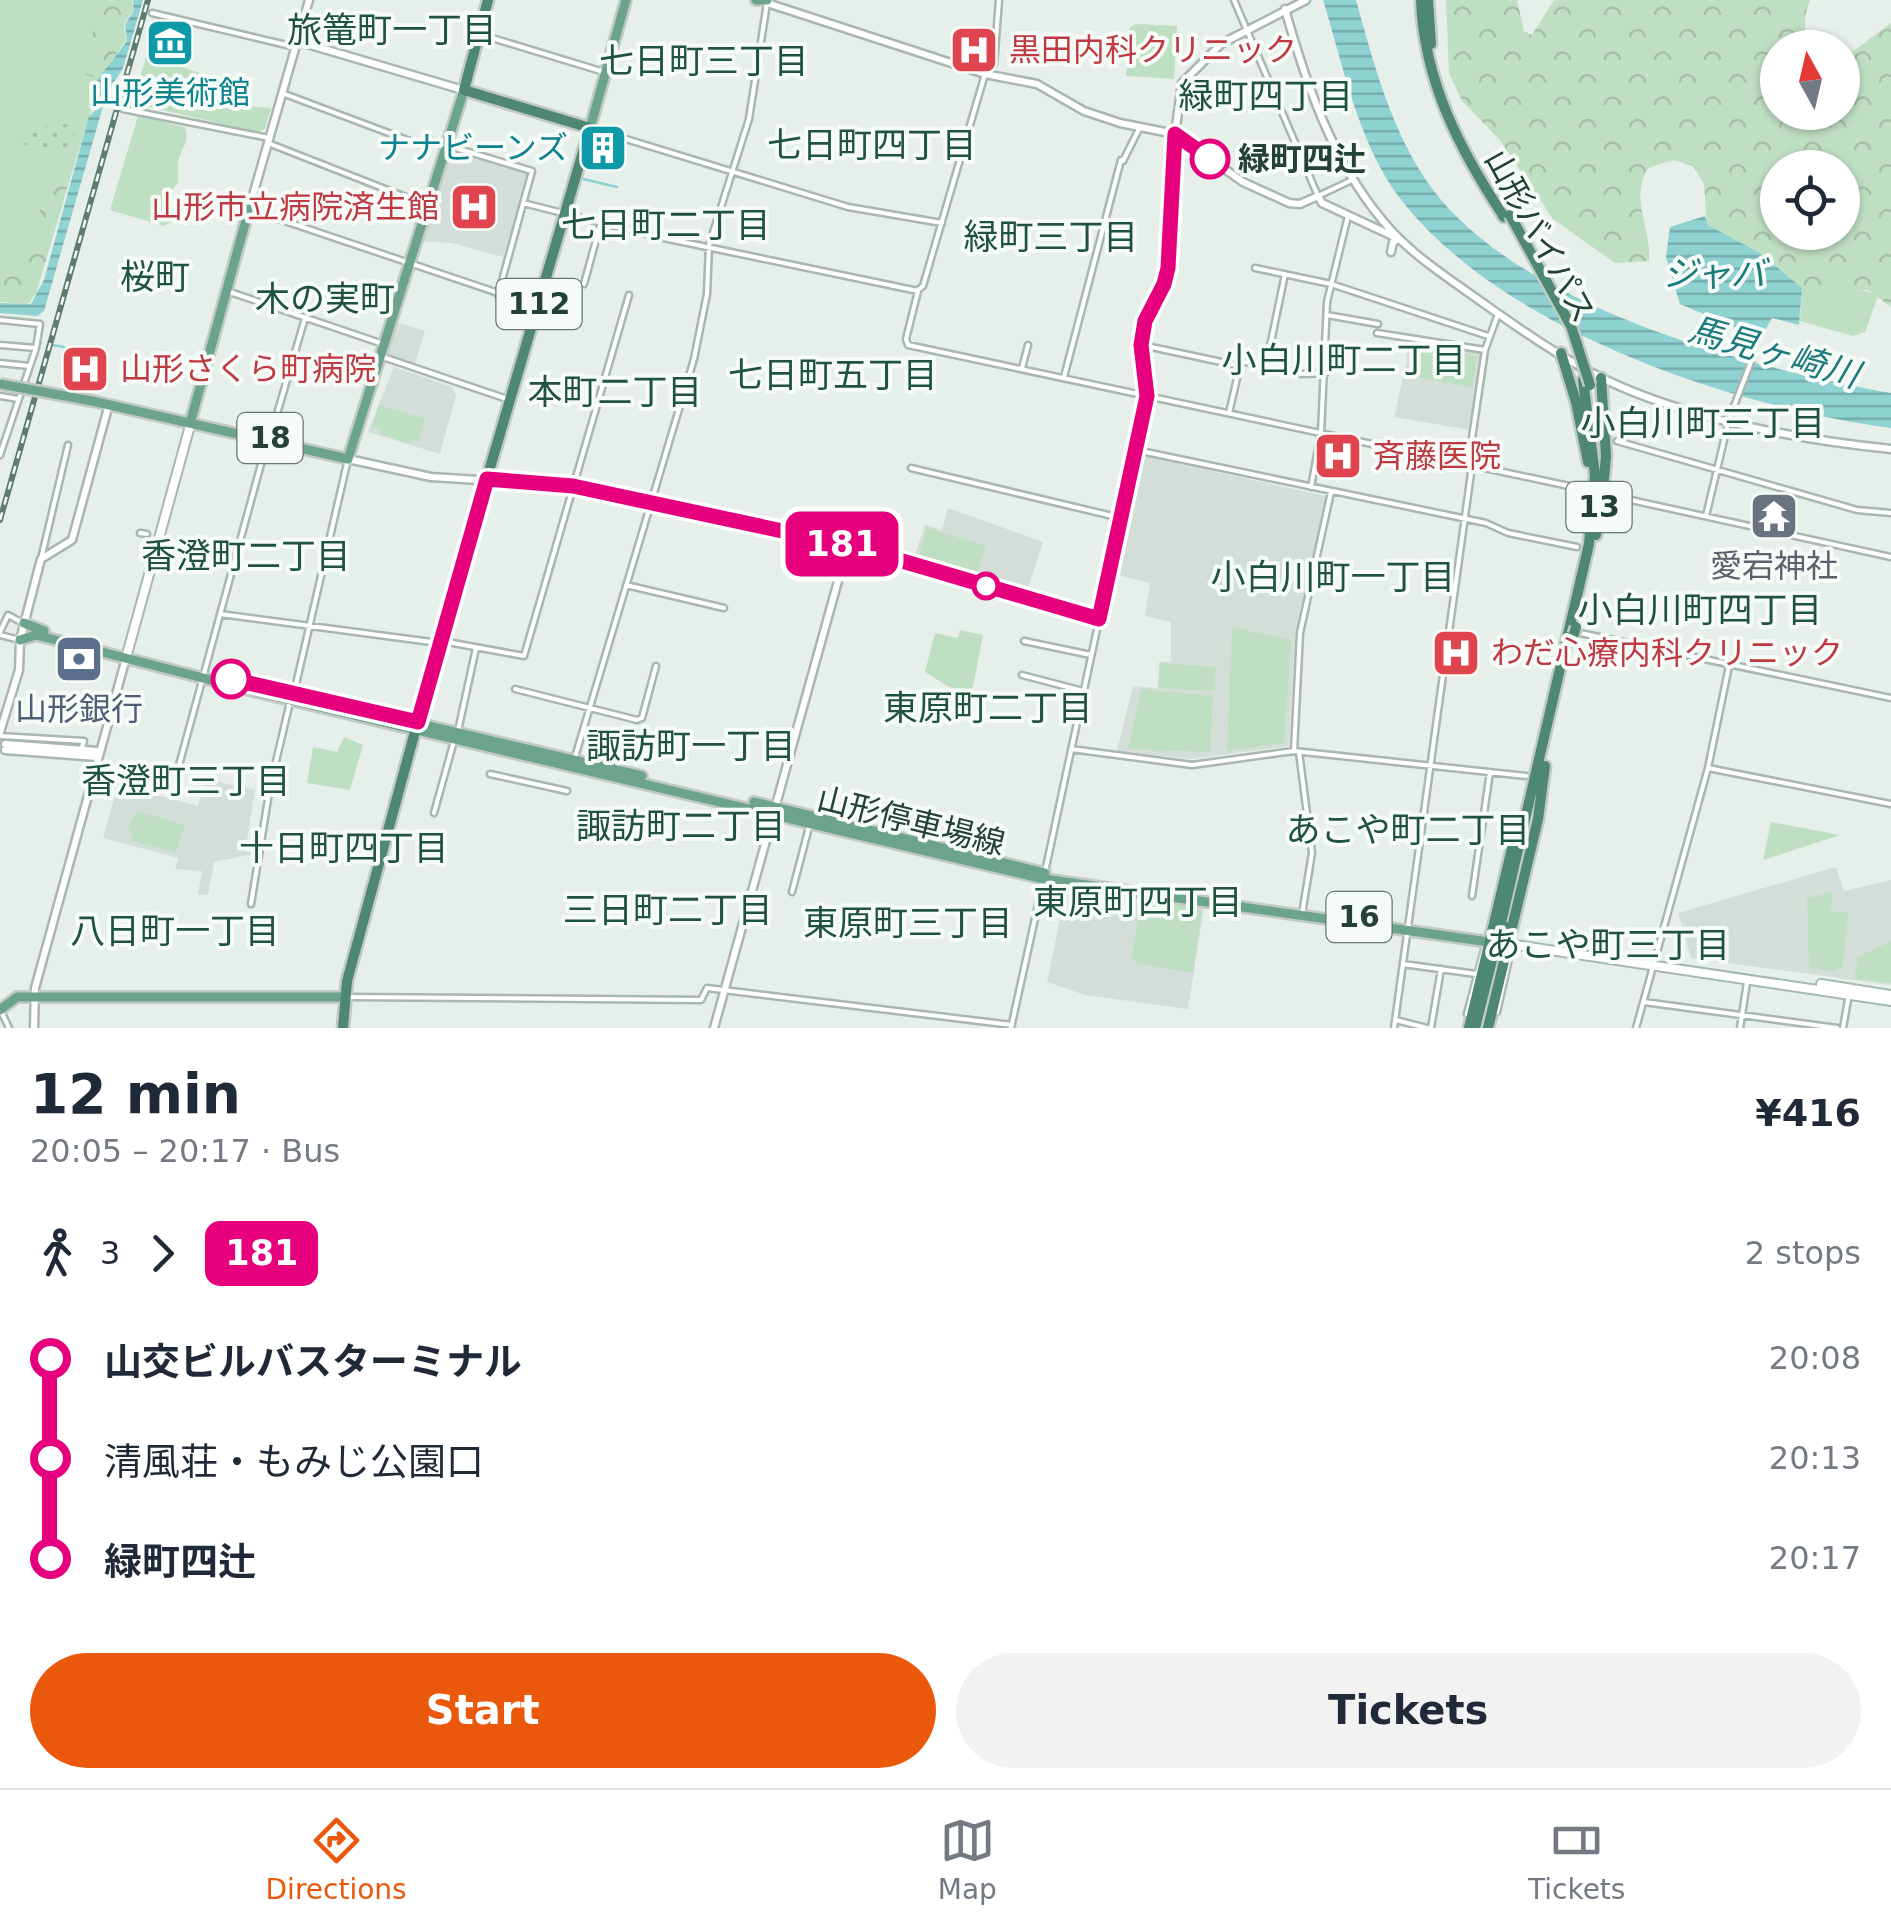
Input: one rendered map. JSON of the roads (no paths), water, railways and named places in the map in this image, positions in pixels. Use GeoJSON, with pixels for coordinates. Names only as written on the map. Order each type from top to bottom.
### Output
{"type":"FeatureCollection","features":[{"type":"Feature","properties":{"kind":"highway"},"geometry":{"type":"LineString","coordinates":[[488,0],[464,90],[590,128]]}},
{"type":"Feature","properties":{"kind":"highway","name":"山形バイパス"},"geometry":{"type":"LineString","coordinates":[[1425,0],[1426,56],[1438,96],[1480,180],[1507,216],[1557,310],[1586,382],[1599,445],[1596,535],[1577,631],[1503,927]]}},
{"type":"Feature","properties":{"kind":"highway","name":"112"},"geometry":{"type":"LineString","coordinates":[[343,1028],[344,997],[417,725],[590,128]]}},
{"type":"Feature","properties":{"kind":"highway"},"geometry":{"type":"LineString","coordinates":[[1560,354],[1579,416],[1592,508]]}},
{"type":"Feature","properties":{"kind":"highway"},"geometry":{"type":"LineString","coordinates":[[1596,535],[1606,456],[1602,378]]}},
{"type":"Feature","properties":{"kind":"highway","name":"山形バイパス"},"geometry":{"type":"LineString","coordinates":[[1478,1028],[1580,589],[1594,475],[1586,382]]}},
{"type":"Feature","properties":{"kind":"highway"},"geometry":{"type":"LineString","coordinates":[[1478,1028],[1488,939],[1549,723]]}},
{"type":"Feature","properties":{"kind":"highway"},"geometry":{"type":"LineString","coordinates":[[1478,1028],[1510,942],[1545,766]]}},
{"type":"Feature","properties":{"kind":"main road"},"geometry":{"type":"LineString","coordinates":[[590,128],[626,0]]}},
{"type":"Feature","properties":{"kind":"main road","name":"18"},"geometry":{"type":"LineString","coordinates":[[0,390],[192,420],[348,459],[464,90]]}},
{"type":"Feature","properties":{"kind":"main road","name":"18"},"geometry":{"type":"LineString","coordinates":[[192,420],[249,209]]}},
{"type":"Feature","properties":{"kind":"main road"},"geometry":{"type":"LineString","coordinates":[[126,656],[153,537],[192,420]]}},
{"type":"Feature","properties":{"kind":"main road","name":"山形停車場線"},"geometry":{"type":"LineString","coordinates":[[25,625],[126,656]]}},
{"type":"Feature","properties":{"kind":"main road","name":"山形停車場線"},"geometry":{"type":"LineString","coordinates":[[22,639],[36,634],[984,857],[1044,876]]}},
{"type":"Feature","properties":{"kind":"main road","name":"山形停車場線"},"geometry":{"type":"LineString","coordinates":[[457,734],[574,758],[810,822],[1044,876],[1510,942]]}},
{"type":"Feature","properties":{"kind":"main road"},"geometry":{"type":"LineString","coordinates":[[1510,942],[1891,998]]}},
{"type":"Feature","properties":{"kind":"main road"},"geometry":{"type":"LineString","coordinates":[[1655,962],[1891,998]]}},
{"type":"Feature","properties":{"kind":"main road"},"geometry":{"type":"LineString","coordinates":[[0,1010],[10,999],[34,998],[344,997]]}},
{"type":"Feature","properties":{"kind":"street"},"geometry":{"type":"LineString","coordinates":[[309,0],[249,209],[538,306]]}},
{"type":"Feature","properties":{"kind":"street"},"geometry":{"type":"LineString","coordinates":[[999,0],[994,64],[985,74],[942,223],[918,290],[908,345],[1582,489]]}},
{"type":"Feature","properties":{"kind":"street"},"geometry":{"type":"LineString","coordinates":[[1234,0],[1318,196],[1348,216],[1400,239]]}},
{"type":"Feature","properties":{"kind":"street"},"geometry":{"type":"LineString","coordinates":[[344,997],[701,1000],[707,988],[1011,1026],[1147,396],[1141,345],[1145,321],[1168,268],[1175,134],[1182,83],[1220,44],[1306,0]]}},
{"type":"Feature","properties":{"kind":"street"},"geometry":{"type":"LineString","coordinates":[[574,758],[702,326],[709,245],[749,119],[763,1],[985,74],[1037,84],[1084,111],[1175,134],[1243,182],[1289,202],[1300,204],[1354,179]]}},
{"type":"Feature","properties":{"kind":"street"},"geometry":{"type":"LineString","coordinates":[[1289,8],[1328,133],[1382,220],[1400,239],[1498,314],[1602,378],[1672,405],[1891,449]]}},
{"type":"Feature","properties":{"kind":"street"},"geometry":{"type":"LineString","coordinates":[[152,13],[296,44],[464,90]]}},
{"type":"Feature","properties":{"kind":"street"},"geometry":{"type":"LineString","coordinates":[[479,34],[606,72]]}},
{"type":"Feature","properties":{"kind":"street"},"geometry":{"type":"LineString","coordinates":[[282,93],[418,144],[427,141],[444,145],[532,171],[498,294]]}},
{"type":"Feature","properties":{"kind":"street"},"geometry":{"type":"LineString","coordinates":[[124,109],[268,141],[426,206]]}},
{"type":"Feature","properties":{"kind":"street"},"geometry":{"type":"LineString","coordinates":[[1064,378],[1122,160],[1140,127]]}},
{"type":"Feature","properties":{"kind":"street"},"geometry":{"type":"LineString","coordinates":[[590,128],[848,206],[942,223]]}},
{"type":"Feature","properties":{"kind":"street"},"geometry":{"type":"LineString","coordinates":[[523,203],[918,290]]}},
{"type":"Feature","properties":{"kind":"street"},"geometry":{"type":"LineString","coordinates":[[1311,487],[1322,433],[1326,315],[1348,216]]}},
{"type":"Feature","properties":{"kind":"street"},"geometry":{"type":"LineString","coordinates":[[1370,226],[1382,220]]}},
{"type":"Feature","properties":{"kind":"street"},"geometry":{"type":"LineString","coordinates":[[584,284],[601,222]]}},
{"type":"Feature","properties":{"kind":"street"},"geometry":{"type":"LineString","coordinates":[[1391,252],[1393,242],[1400,239]]}},
{"type":"Feature","properties":{"kind":"street"},"geometry":{"type":"LineString","coordinates":[[1256,268],[1331,284],[1488,336]]}},
{"type":"Feature","properties":{"kind":"street"},"geometry":{"type":"LineString","coordinates":[[1266,366],[1285,274]]}},
{"type":"Feature","properties":{"kind":"street"},"geometry":{"type":"LineString","coordinates":[[227,290],[383,344]]}},
{"type":"Feature","properties":{"kind":"street"},"geometry":{"type":"LineString","coordinates":[[220,614],[524,656],[629,295]]}},
{"type":"Feature","properties":{"kind":"street"},"geometry":{"type":"LineString","coordinates":[[1394,1028],[1466,519],[1485,350],[1498,314]]}},
{"type":"Feature","properties":{"kind":"street"},"geometry":{"type":"LineString","coordinates":[[1326,315],[1378,324]]}},
{"type":"Feature","properties":{"kind":"street"},"geometry":{"type":"LineString","coordinates":[[178,769],[305,317]]}},
{"type":"Feature","properties":{"kind":"street"},"geometry":{"type":"LineString","coordinates":[[0,320],[40,324],[36,348],[0,455]]}},
{"type":"Feature","properties":{"kind":"street"},"geometry":{"type":"LineString","coordinates":[[1377,333],[1485,350]]}},
{"type":"Feature","properties":{"kind":"street"},"geometry":{"type":"LineString","coordinates":[[0,345],[36,348]]}},
{"type":"Feature","properties":{"kind":"street"},"geometry":{"type":"LineString","coordinates":[[1022,368],[1028,345]]}},
{"type":"Feature","properties":{"kind":"street"},"geometry":{"type":"LineString","coordinates":[[1141,345],[1240,366]]}},
{"type":"Feature","properties":{"kind":"street"},"geometry":{"type":"LineString","coordinates":[[379,356],[511,400]]}},
{"type":"Feature","properties":{"kind":"street"},"geometry":{"type":"LineString","coordinates":[[1228,413],[1241,361],[1302,374],[1326,373]]}},
{"type":"Feature","properties":{"kind":"street"},"geometry":{"type":"LineString","coordinates":[[1706,516],[1729,418],[1751,362]]}},
{"type":"Feature","properties":{"kind":"street"},"geometry":{"type":"LineString","coordinates":[[0,363],[29,366]]}},
{"type":"Feature","properties":{"kind":"street"},"geometry":{"type":"LineString","coordinates":[[0,390],[18,399]]}},
{"type":"Feature","properties":{"kind":"street"},"geometry":{"type":"LineString","coordinates":[[40,559],[72,540],[108,407]]}},
{"type":"Feature","properties":{"kind":"street"},"geometry":{"type":"LineString","coordinates":[[1617,441],[1857,510],[1891,513]]}},
{"type":"Feature","properties":{"kind":"street"},"geometry":{"type":"LineString","coordinates":[[2,740],[68,445]]}},
{"type":"Feature","properties":{"kind":"street"},"geometry":{"type":"LineString","coordinates":[[1136,450],[1466,519],[1576,547]]}},
{"type":"Feature","properties":{"kind":"street"},"geometry":{"type":"LineString","coordinates":[[251,904],[270,787],[312,624],[348,459],[409,474],[573,486],[649,506],[848,545],[1099,619]]}},
{"type":"Feature","properties":{"kind":"street"},"geometry":{"type":"LineString","coordinates":[[911,468],[1121,518]]}},
{"type":"Feature","properties":{"kind":"street"},"geometry":{"type":"LineString","coordinates":[[1302,911],[1312,852],[1296,751],[1300,633],[1331,492]]}},
{"type":"Feature","properties":{"kind":"street"},"geometry":{"type":"LineString","coordinates":[[1604,494],[1891,557]]}},
{"type":"Feature","properties":{"kind":"street"},"geometry":{"type":"LineString","coordinates":[[140,533],[153,537]]}},
{"type":"Feature","properties":{"kind":"street"},"geometry":{"type":"LineString","coordinates":[[714,1028],[848,545]]}},
{"type":"Feature","properties":{"kind":"street"},"geometry":{"type":"LineString","coordinates":[[626,585],[724,608]]}},
{"type":"Feature","properties":{"kind":"street"},"geometry":{"type":"LineString","coordinates":[[22,639],[0,633],[8,615],[25,625]]}},
{"type":"Feature","properties":{"kind":"street"},"geometry":{"type":"LineString","coordinates":[[1577,631],[1891,698]]}},
{"type":"Feature","properties":{"kind":"street"},"geometry":{"type":"LineString","coordinates":[[1024,640],[1091,655]]}},
{"type":"Feature","properties":{"kind":"street"},"geometry":{"type":"LineString","coordinates":[[434,814],[476,648]]}},
{"type":"Feature","properties":{"kind":"street"},"geometry":{"type":"LineString","coordinates":[[34,1028],[34,998],[126,656]]}},
{"type":"Feature","properties":{"kind":"street"},"geometry":{"type":"LineString","coordinates":[[515,689],[642,718],[656,666]]}},
{"type":"Feature","properties":{"kind":"street"},"geometry":{"type":"LineString","coordinates":[[1636,1028],[1708,768],[1729,666]]}},
{"type":"Feature","properties":{"kind":"street"},"geometry":{"type":"LineString","coordinates":[[1022,675],[1083,691]]}},
{"type":"Feature","properties":{"kind":"street"},"geometry":{"type":"LineString","coordinates":[[2,740],[98,754]]}},
{"type":"Feature","properties":{"kind":"street"},"geometry":{"type":"LineString","coordinates":[[2,740],[98,754]]}},
{"type":"Feature","properties":{"kind":"street"},"geometry":{"type":"LineString","coordinates":[[1071,750],[1192,764],[1296,751],[1526,776]]}},
{"type":"Feature","properties":{"kind":"street"},"geometry":{"type":"LineString","coordinates":[[1708,768],[1891,804]]}},
{"type":"Feature","properties":{"kind":"street"},"geometry":{"type":"LineString","coordinates":[[1472,896],[1490,772]]}},
{"type":"Feature","properties":{"kind":"street"},"geometry":{"type":"LineString","coordinates":[[490,774],[567,791]]}},
{"type":"Feature","properties":{"kind":"street"},"geometry":{"type":"LineString","coordinates":[[792,892],[810,822]]}},
{"type":"Feature","properties":{"kind":"street"},"geometry":{"type":"LineString","coordinates":[[984,857],[990,830]]}},
{"type":"Feature","properties":{"kind":"street"},"geometry":{"type":"LineString","coordinates":[[1478,1028],[1476,974],[1488,939]]}},
{"type":"Feature","properties":{"kind":"street"},"geometry":{"type":"LineString","coordinates":[[1403,964],[1476,974]]}},
{"type":"Feature","properties":{"kind":"street"},"geometry":{"type":"LineString","coordinates":[[1396,1020],[1429,1028],[1441,969]]}},
{"type":"Feature","properties":{"kind":"street"},"geometry":{"type":"LineString","coordinates":[[1740,1028],[1748,977]]}},
{"type":"Feature","properties":{"kind":"street"},"geometry":{"type":"LineString","coordinates":[[1644,1002],[1840,1028],[1849,994]]}},
{"type":"Feature","properties":{"kind":"street"},"geometry":{"type":"LineString","coordinates":[[0,1010],[9,1028]]}},
{"type":"Feature","properties":{"kind":"water"},"geometry":{"type":"Polygon","coordinates":[[[133,0],[143,0],[123,68],[106,96],[44,311],[37,316],[0,313],[0,303],[31,304],[44,280],[89,116],[97,109],[97,80],[127,41],[125,25],[134,10],[133,0]]]}},
{"type":"Feature","properties":{"kind":"water"},"geometry":{"type":"Polygon","coordinates":[[[1323,0],[1356,0],[1392,113],[1424,177],[1462,222],[1512,261],[1571,295],[1636,324],[1770,367],[1891,393],[1891,428],[1762,402],[1692,380],[1557,323],[1496,286],[1442,244],[1399,197],[1385,175],[1362,128],[1323,0]]]}},
{"type":"Feature","properties":{"kind":"water","name":"ジャバ"},"geometry":{"type":"Polygon","coordinates":[[[1705,216],[1708,225],[1760,253],[1802,288],[1799,325],[1772,318],[1761,338],[1680,304],[1666,257],[1670,227],[1705,216]]]}},
{"type":"Feature","properties":{"kind":"waterway"},"geometry":{"type":"LineString","coordinates":[[583,179],[617,187]]}},
{"type":"Feature","properties":{"kind":"waterway"},"geometry":{"type":"LineString","coordinates":[[52,345],[64,347]]}},
{"type":"Feature","properties":{"kind":"railway"},"geometry":{"type":"LineString","coordinates":[[0,520],[148,0]]}},
{"type":"Feature","properties":{"kind":"place","name":"山形美術館"},"geometry":{"type":"Point","coordinates":[170,43]}},
{"type":"Feature","properties":{"kind":"place","name":"黒田内科クリニック"},"geometry":{"type":"Point","coordinates":[974,50]}},
{"type":"Feature","properties":{"kind":"place","name":"ナナビーンズ"},"geometry":{"type":"Point","coordinates":[603,148]}},
{"type":"Feature","properties":{"kind":"place","name":"緑町四辻"},"geometry":{"type":"Point","coordinates":[1210,159]}},
{"type":"Feature","properties":{"kind":"place","name":"山形市立病院済生館"},"geometry":{"type":"Point","coordinates":[474,207]}},
{"type":"Feature","properties":{"kind":"place","name":"山形さくら町病院"},"geometry":{"type":"Point","coordinates":[85,369]}},
{"type":"Feature","properties":{"kind":"place","name":"斉藤医院"},"geometry":{"type":"Point","coordinates":[1338,456]}},
{"type":"Feature","properties":{"kind":"place","name":"愛宕神社"},"geometry":{"type":"Point","coordinates":[1774,516]}},
{"type":"Feature","properties":{"kind":"place","name":"わだ心療内科クリニック"},"geometry":{"type":"Point","coordinates":[1456,653]}},
{"type":"Feature","properties":{"kind":"place","name":"山形銀行"},"geometry":{"type":"Point","coordinates":[79,659]}},
{"type":"Feature","properties":{"kind":"district","name":"旅篭町一丁目"},"geometry":{"type":"Point","coordinates":[392,30]}},
{"type":"Feature","properties":{"kind":"district","name":"七日町三丁目"},"geometry":{"type":"Point","coordinates":[704,61]}},
{"type":"Feature","properties":{"kind":"district","name":"緑町四丁目"},"geometry":{"type":"Point","coordinates":[1266,96]}},
{"type":"Feature","properties":{"kind":"district","name":"七日町四丁目"},"geometry":{"type":"Point","coordinates":[872,145]}},
{"type":"Feature","properties":{"kind":"district","name":"七日町二丁目"},"geometry":{"type":"Point","coordinates":[666,225]}},
{"type":"Feature","properties":{"kind":"district","name":"緑町三丁目"},"geometry":{"type":"Point","coordinates":[1051,237]}},
{"type":"Feature","properties":{"kind":"district","name":"桜町"},"geometry":{"type":"Point","coordinates":[155,277]}},
{"type":"Feature","properties":{"kind":"district","name":"木の実町"},"geometry":{"type":"Point","coordinates":[325,299]}},
{"type":"Feature","properties":{"kind":"district","name":"小白川町二丁目"},"geometry":{"type":"Point","coordinates":[1344,360]}},
{"type":"Feature","properties":{"kind":"district","name":"七日町五丁目"},"geometry":{"type":"Point","coordinates":[833,375]}},
{"type":"Feature","properties":{"kind":"district","name":"本町二丁目"},"geometry":{"type":"Point","coordinates":[615,392]}},
{"type":"Feature","properties":{"kind":"district","name":"小白川町三丁目"},"geometry":{"type":"Point","coordinates":[1703,423]}},
{"type":"Feature","properties":{"kind":"district","name":"香澄町二丁目"},"geometry":{"type":"Point","coordinates":[246,556]}},
{"type":"Feature","properties":{"kind":"district","name":"小白川町一丁目"},"geometry":{"type":"Point","coordinates":[1333,577]}},
{"type":"Feature","properties":{"kind":"district","name":"小白川町四丁目"},"geometry":{"type":"Point","coordinates":[1700,610]}},
{"type":"Feature","properties":{"kind":"district","name":"東原町二丁目"},"geometry":{"type":"Point","coordinates":[988,708]}},
{"type":"Feature","properties":{"kind":"district","name":"諏訪町一丁目"},"geometry":{"type":"Point","coordinates":[691,746]}},
{"type":"Feature","properties":{"kind":"district","name":"香澄町三丁目"},"geometry":{"type":"Point","coordinates":[186,781]}},
{"type":"Feature","properties":{"kind":"district","name":"諏訪町二丁目"},"geometry":{"type":"Point","coordinates":[681,826]}},
{"type":"Feature","properties":{"kind":"district","name":"あこや町二丁目"},"geometry":{"type":"Point","coordinates":[1408,830]}},
{"type":"Feature","properties":{"kind":"district","name":"十日町四丁目"},"geometry":{"type":"Point","coordinates":[344,848]}},
{"type":"Feature","properties":{"kind":"district","name":"東原町四丁目"},"geometry":{"type":"Point","coordinates":[1138,902]}},
{"type":"Feature","properties":{"kind":"district","name":"三日町二丁目"},"geometry":{"type":"Point","coordinates":[668,910]}},
{"type":"Feature","properties":{"kind":"district","name":"東原町三丁目"},"geometry":{"type":"Point","coordinates":[908,923]}},
{"type":"Feature","properties":{"kind":"district","name":"八日町一丁目"},"geometry":{"type":"Point","coordinates":[175,931]}},
{"type":"Feature","properties":{"kind":"district","name":"あこや町三丁目"},"geometry":{"type":"Point","coordinates":[1608,945]}},
{"type":"Feature","properties":{"kind":"water label","name":"馬見ヶ崎川"},"geometry":{"type":"Point","coordinates":[1774,352]}}]}
